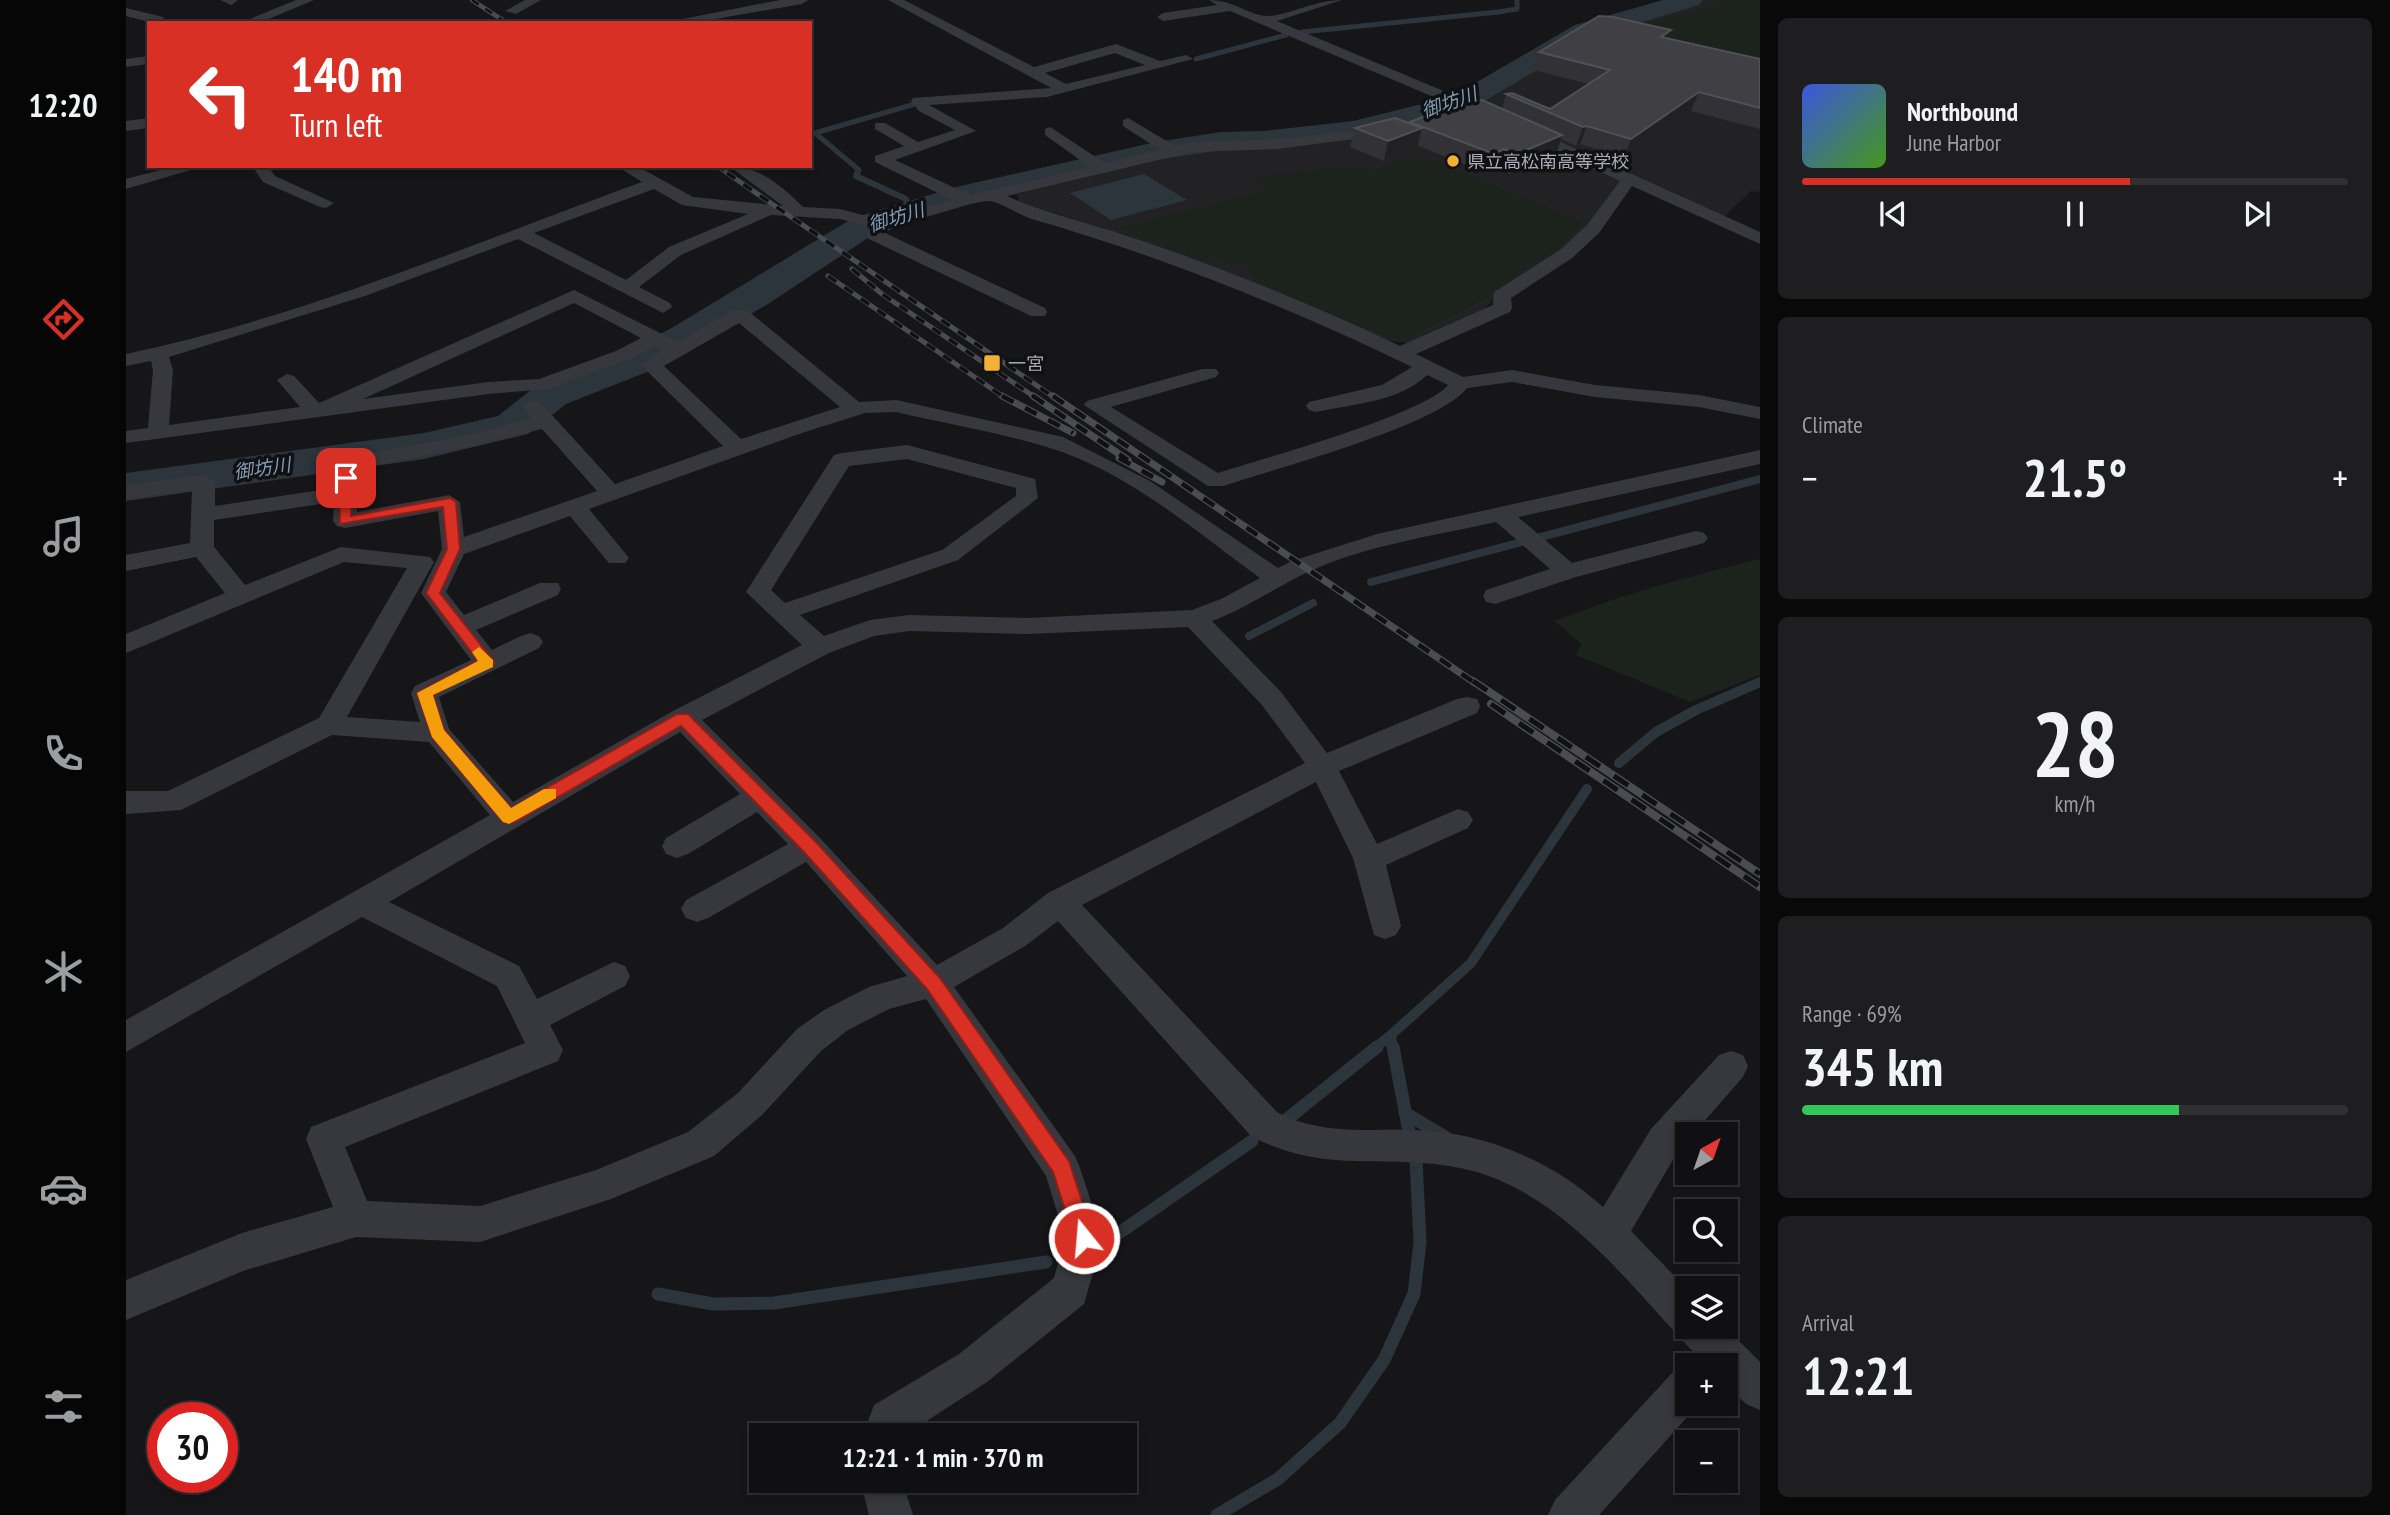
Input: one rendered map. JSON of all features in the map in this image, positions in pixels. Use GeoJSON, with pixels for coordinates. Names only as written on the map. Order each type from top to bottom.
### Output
{"type":"FeatureCollection","features":[{"type":"Feature","properties":{"kind":"street"},"geometry":{"type":"LineString","coordinates":[[126,3],[134,0]]}},
{"type":"Feature","properties":{"kind":"street"},"geometry":{"type":"LineString","coordinates":[[251,21],[307,0]]}},
{"type":"Feature","properties":{"kind":"street"},"geometry":{"type":"LineString","coordinates":[[511,11],[535,0]]}},
{"type":"Feature","properties":{"kind":"street"},"geometry":{"type":"LineString","coordinates":[[698,20],[802,0]]}},
{"type":"Feature","properties":{"kind":"street"},"geometry":{"type":"LineString","coordinates":[[894,0],[1065,89]]}},
{"type":"Feature","properties":{"kind":"street"},"geometry":{"type":"LineString","coordinates":[[1215,0],[1448,107],[1469,108],[1760,239]]}},
{"type":"Feature","properties":{"kind":"street"},"geometry":{"type":"LineString","coordinates":[[1265,21],[1336,0]]}},
{"type":"Feature","properties":{"kind":"street"},"geometry":{"type":"LineString","coordinates":[[1163,17],[1232,7]]}},
{"type":"Feature","properties":{"kind":"street"},"geometry":{"type":"LineString","coordinates":[[126,12],[158,20]]}},
{"type":"Feature","properties":{"kind":"street"},"geometry":{"type":"LineString","coordinates":[[1032,72],[1116,48],[1159,66]]}},
{"type":"Feature","properties":{"kind":"street"},"geometry":{"type":"LineString","coordinates":[[126,52],[147,51]]}},
{"type":"Feature","properties":{"kind":"street"},"geometry":{"type":"LineString","coordinates":[[961,197],[881,159],[968,131],[924,108],[918,101],[1046,93],[1186,59]]}},
{"type":"Feature","properties":{"kind":"street"},"geometry":{"type":"LineString","coordinates":[[126,63],[147,60]]}},
{"type":"Feature","properties":{"kind":"street"},"geometry":{"type":"LineString","coordinates":[[126,126],[147,123]]}},
{"type":"Feature","properties":{"kind":"street"},"geometry":{"type":"LineString","coordinates":[[1128,123],[1168,149]]}},
{"type":"Feature","properties":{"kind":"street"},"geometry":{"type":"LineString","coordinates":[[880,126],[916,147]]}},
{"type":"Feature","properties":{"kind":"street"},"geometry":{"type":"LineString","coordinates":[[629,168],[688,201],[723,208],[840,214],[877,224],[961,197],[991,195],[1168,149],[1278,144],[1404,126]]}},
{"type":"Feature","properties":{"kind":"street"},"geometry":{"type":"LineString","coordinates":[[1050,132],[1099,165]]}},
{"type":"Feature","properties":{"kind":"street"},"geometry":{"type":"LineString","coordinates":[[126,184],[188,168]]}},
{"type":"Feature","properties":{"kind":"street"},"geometry":{"type":"LineString","coordinates":[[261,168],[269,179],[326,203]]}},
{"type":"Feature","properties":{"kind":"street"},"geometry":{"type":"LineString","coordinates":[[740,168],[781,194],[799,212]]}},
{"type":"Feature","properties":{"kind":"street"},"geometry":{"type":"LineString","coordinates":[[1399,354],[1503,308],[1501,296],[1566,254],[1593,229],[1629,179]]}},
{"type":"Feature","properties":{"kind":"street"},"geometry":{"type":"LineString","coordinates":[[126,360],[159,355],[358,292],[655,183]]}},
{"type":"Feature","properties":{"kind":"street"},"geometry":{"type":"LineString","coordinates":[[273,202],[296,191]]}},
{"type":"Feature","properties":{"kind":"street"},"geometry":{"type":"LineString","coordinates":[[991,195],[1030,213],[1107,235],[1244,287],[1460,383],[1512,376],[1595,391],[1699,401],[1760,413]]}},
{"type":"Feature","properties":{"kind":"street"},"geometry":{"type":"LineString","coordinates":[[585,300],[622,286],[675,251],[770,210]]}},
{"type":"Feature","properties":{"kind":"street"},"geometry":{"type":"LineString","coordinates":[[877,224],[875,235],[1038,312]]}},
{"type":"Feature","properties":{"kind":"street"},"geometry":{"type":"LineString","coordinates":[[520,233],[663,307]]}},
{"type":"Feature","properties":{"kind":"street"},"geometry":{"type":"LineString","coordinates":[[316,412],[574,296],[679,350]]}},
{"type":"Feature","properties":{"kind":"street"},"geometry":{"type":"LineString","coordinates":[[739,449],[651,365],[740,314],[855,409]]}},
{"type":"Feature","properties":{"kind":"street"},"geometry":{"type":"LineString","coordinates":[[488,663],[433,593],[454,549],[450,502],[345,521],[346,464],[474,440],[535,406],[542,385],[657,340]]}},
{"type":"Feature","properties":{"kind":"street"},"geometry":{"type":"LineString","coordinates":[[158,433],[163,370],[159,355]]}},
{"type":"Feature","properties":{"kind":"street"},"geometry":{"type":"LineString","coordinates":[[1316,406],[1394,386],[1417,376],[1425,366]]}},
{"type":"Feature","properties":{"kind":"street"},"geometry":{"type":"LineString","coordinates":[[1209,373],[1094,405],[1216,481],[1412,416],[1450,396],[1460,383]]}},
{"type":"Feature","properties":{"kind":"street"},"geometry":{"type":"LineString","coordinates":[[287,380],[316,412]]}},
{"type":"Feature","properties":{"kind":"street"},"geometry":{"type":"LineString","coordinates":[[126,437],[316,412],[535,406]]}},
{"type":"Feature","properties":{"kind":"street"},"geometry":{"type":"LineString","coordinates":[[535,406],[611,493]]}},
{"type":"Feature","properties":{"kind":"street"},"geometry":{"type":"LineString","coordinates":[[454,549],[855,409],[897,406],[1055,442],[1079,451],[1180,511],[1277,579]]}},
{"type":"Feature","properties":{"kind":"street"},"geometry":{"type":"LineString","coordinates":[[781,613],[950,555],[1027,498],[1027,484],[907,452],[842,460],[758,592],[781,613],[820,647]]}},
{"type":"Feature","properties":{"kind":"street"},"geometry":{"type":"LineString","coordinates":[[126,1037],[683,718],[820,647],[870,628],[909,623],[1028,626],[1194,618],[1230,605],[1301,566],[1346,550],[1500,513],[1760,457]]}},
{"type":"Feature","properties":{"kind":"street"},"geometry":{"type":"LineString","coordinates":[[126,494],[204,482],[202,548],[240,596]]}},
{"type":"Feature","properties":{"kind":"street"},"geometry":{"type":"LineString","coordinates":[[203,515],[345,493]]}},
{"type":"Feature","properties":{"kind":"street"},"geometry":{"type":"LineString","coordinates":[[574,506],[617,558]]}},
{"type":"Feature","properties":{"kind":"street"},"geometry":{"type":"LineString","coordinates":[[1500,513],[1567,572]]}},
{"type":"Feature","properties":{"kind":"street"},"geometry":{"type":"LineString","coordinates":[[1494,596],[1567,572],[1696,538]]}},
{"type":"Feature","properties":{"kind":"street"},"geometry":{"type":"LineString","coordinates":[[126,562],[202,548]]}},
{"type":"Feature","properties":{"kind":"street"},"geometry":{"type":"LineString","coordinates":[[126,644],[341,554],[422,562],[329,725]]}},
{"type":"Feature","properties":{"kind":"street"},"geometry":{"type":"LineString","coordinates":[[459,627],[549,589]]}},
{"type":"Feature","properties":{"kind":"street"},"geometry":{"type":"LineString","coordinates":[[1194,618],[1244,666],[1322,767],[1368,859],[1385,926]]}},
{"type":"Feature","properties":{"kind":"street"},"geometry":{"type":"LineString","coordinates":[[509,817],[437,733],[424,693],[530,642]]}},
{"type":"Feature","properties":{"kind":"street"},"geometry":{"type":"LineString","coordinates":[[126,1300],[242,1252],[356,1219],[480,1224],[598,1187],[701,1144],[750,1104],[808,1040],[836,1020],[881,998],[933,983],[1014,937],[1059,902],[1322,767],[1467,706]]}},
{"type":"Feature","properties":{"kind":"street"},"geometry":{"type":"LineString","coordinates":[[683,718],[809,846],[933,983],[1062,1168],[1084,1238],[1070,1290],[973,1368],[888,1423]]}},
{"type":"Feature","properties":{"kind":"street"},"geometry":{"type":"LineString","coordinates":[[126,803],[132,800],[171,803],[329,725],[437,733]]}},
{"type":"Feature","properties":{"kind":"street"},"geometry":{"type":"LineString","coordinates":[[677,846],[760,796]]}},
{"type":"Feature","properties":{"kind":"street"},"geometry":{"type":"LineString","coordinates":[[1368,859],[1396,850],[1458,820]]}},
{"type":"Feature","properties":{"kind":"street"},"geometry":{"type":"LineString","coordinates":[[697,909],[809,846]]}},
{"type":"Feature","properties":{"kind":"street"},"geometry":{"type":"LineString","coordinates":[[356,1219],[324,1139],[546,1050],[508,976],[361,902]]}},
{"type":"Feature","properties":{"kind":"street"},"geometry":{"type":"LineString","coordinates":[[1059,902],[1122,964],[1263,1124],[1299,1142],[1459,1151],[1512,1165],[1560,1194],[1608,1234],[1675,1305]]}},
{"type":"Feature","properties":{"kind":"street"},"geometry":{"type":"LineString","coordinates":[[530,1019],[614,976]]}},
{"type":"Feature","properties":{"kind":"street"},"geometry":{"type":"LineString","coordinates":[[1608,1234],[1664,1140],[1731,1066]]}},
{"type":"Feature","properties":{"kind":"street"},"geometry":{"type":"LineString","coordinates":[[1738,1377],[1760,1390]]}},
{"type":"Feature","properties":{"kind":"street"},"geometry":{"type":"LineString","coordinates":[[1570,1515],[1675,1393]]}},
{"type":"Feature","properties":{"kind":"street"},"geometry":{"type":"LineString","coordinates":[[885,1493],[891,1515]]}},
{"type":"Feature","properties":{"kind":"shaded area","name":"県立高松南高等学校"},"geometry":{"type":"Polygon","coordinates":[[[1701,0],[1760,0],[1760,192],[1751,191],[1724,217],[1625,173],[1598,215],[1558,253],[1498,289],[1500,293],[1482,311],[1409,343],[1385,340],[1127,235],[1019,203],[1017,194],[1193,149],[1394,131],[1472,106],[1585,33],[1701,0]]]}},
{"type":"Feature","properties":{"kind":"shaded area"},"geometry":{"type":"Polygon","coordinates":[[[1716,0],[1760,0],[1760,67],[1641,38],[1652,21],[1727,3],[1716,0]]]}},
{"type":"Feature","properties":{"kind":"shaded area"},"geometry":{"type":"Polygon","coordinates":[[[1406,157],[1429,159],[1584,223],[1553,252],[1485,295],[1488,297],[1406,339],[1384,336],[1254,281],[1251,271],[1214,256],[1202,261],[1116,228],[1270,189],[1249,175],[1358,168],[1370,172],[1406,157]]]}},
{"type":"Feature","properties":{"kind":"shaded area"},"geometry":{"type":"Polygon","coordinates":[[[1144,174],[1187,200],[1111,220],[1070,193],[1144,174]]]}},
{"type":"Feature","properties":{"kind":"shaded area"},"geometry":{"type":"Polygon","coordinates":[[[1760,559],[1760,675],[1690,702],[1576,655],[1581,644],[1555,621],[1656,586],[1760,559]]]}},
{"type":"Feature","properties":{"kind":"building"},"geometry":{"type":"Polygon","coordinates":[[[1599,16],[1671,30],[1661,37],[1760,59],[1760,108],[1699,92],[1631,139],[1583,127],[1506,94],[1512,93],[1550,109],[1610,70],[1539,52],[1599,16]]]}},
{"type":"Feature","properties":{"kind":"building"},"geometry":{"type":"Polygon","coordinates":[[[1466,100],[1482,100],[1562,135],[1517,154],[1504,149],[1494,154],[1410,122],[1466,100]]]}},
{"type":"Feature","properties":{"kind":"building"},"geometry":{"type":"Polygon","coordinates":[[[1395,118],[1422,128],[1388,141],[1355,128],[1395,118]]]}},
{"type":"Feature","properties":{"kind":"waterway"},"geometry":{"type":"LineString","coordinates":[[1302,32],[1498,12],[1517,9],[1517,0]]}},
{"type":"Feature","properties":{"kind":"waterway","name":"御坊川"},"geometry":{"type":"LineString","coordinates":[[126,487],[424,446],[513,425],[551,395],[633,364],[689,334],[755,296],[865,225],[968,194],[1156,151],[1221,141],[1263,140],[1353,130],[1436,109],[1468,99],[1584,31],[1690,0]]}},
{"type":"Feature","properties":{"kind":"waterway"},"geometry":{"type":"LineString","coordinates":[[1196,59],[1286,35]]}},
{"type":"Feature","properties":{"kind":"waterway"},"geometry":{"type":"LineString","coordinates":[[857,175],[859,170],[815,133],[915,104]]}},
{"type":"Feature","properties":{"kind":"waterway"},"geometry":{"type":"LineString","coordinates":[[857,173],[856,176],[906,199],[910,210]]}},
{"type":"Feature","properties":{"kind":"waterway"},"geometry":{"type":"LineString","coordinates":[[1371,582],[1760,479]]}},
{"type":"Feature","properties":{"kind":"waterway"},"geometry":{"type":"LineString","coordinates":[[1249,636],[1313,603]]}},
{"type":"Feature","properties":{"kind":"waterway"},"geometry":{"type":"LineString","coordinates":[[1619,763],[1656,732],[1696,710],[1760,682],[1758,683]]}},
{"type":"Feature","properties":{"kind":"waterway"},"geometry":{"type":"LineString","coordinates":[[1391,1035],[1471,963],[1587,789]]}},
{"type":"Feature","properties":{"kind":"waterway"},"geometry":{"type":"LineString","coordinates":[[1375,1048],[1391,1035]]}},
{"type":"Feature","properties":{"kind":"waterway"},"geometry":{"type":"LineString","coordinates":[[1391,1035],[1393,1048]]}},
{"type":"Feature","properties":{"kind":"waterway"},"geometry":{"type":"LineString","coordinates":[[1281,1124],[1377,1047]]}},
{"type":"Feature","properties":{"kind":"waterway"},"geometry":{"type":"LineString","coordinates":[[1393,1047],[1406,1113]]}},
{"type":"Feature","properties":{"kind":"waterway"},"geometry":{"type":"LineString","coordinates":[[1406,1113],[1447,1138]]}},
{"type":"Feature","properties":{"kind":"waterway"},"geometry":{"type":"LineString","coordinates":[[1406,1113],[1410,1137]]}},
{"type":"Feature","properties":{"kind":"waterway"},"geometry":{"type":"LineString","coordinates":[[1096,1249],[1252,1141]]}},
{"type":"Feature","properties":{"kind":"waterway"},"geometry":{"type":"LineString","coordinates":[[1217,1515],[1278,1479],[1340,1423],[1384,1360],[1414,1294],[1420,1242],[1416,1160]]}},
{"type":"Feature","properties":{"kind":"waterway"},"geometry":{"type":"LineString","coordinates":[[658,1294],[713,1304],[774,1303],[1046,1262]]}},
{"type":"Feature","properties":{"kind":"railway"},"geometry":{"type":"LineString","coordinates":[[472,0],[504,21]]}},
{"type":"Feature","properties":{"kind":"railway"},"geometry":{"type":"LineString","coordinates":[[720,168],[730,175]]}},
{"type":"Feature","properties":{"kind":"railway"},"geometry":{"type":"LineString","coordinates":[[727,173],[1055,398]]}},
{"type":"Feature","properties":{"kind":"railway"},"geometry":{"type":"LineString","coordinates":[[852,269],[882,294],[1036,398]]}},
{"type":"Feature","properties":{"kind":"railway"},"geometry":{"type":"LineString","coordinates":[[828,276],[1002,396]]}},
{"type":"Feature","properties":{"kind":"railway"},"geometry":{"type":"LineString","coordinates":[[1002,396],[1073,433]]}},
{"type":"Feature","properties":{"kind":"railway"},"geometry":{"type":"LineString","coordinates":[[1033,396],[1128,460]]}},
{"type":"Feature","properties":{"kind":"railway"},"geometry":{"type":"LineString","coordinates":[[1053,396],[1475,683]]}},
{"type":"Feature","properties":{"kind":"railway"},"geometry":{"type":"LineString","coordinates":[[1119,458],[1162,482]]}},
{"type":"Feature","properties":{"kind":"railway"},"geometry":{"type":"LineString","coordinates":[[1473,681],[1760,874]]}},
{"type":"Feature","properties":{"kind":"railway"},"geometry":{"type":"LineString","coordinates":[[1491,704],[1760,887]]}},
{"type":"Feature","properties":{"kind":"slow traffic"},"geometry":{"type":"LineString","coordinates":[[479,652],[488,663],[424,693],[437,733],[509,817],[550,794]]}},
{"type":"Feature","properties":{"kind":"place","name":"県立高松南高等学校"},"geometry":{"type":"Point","coordinates":[1453,161]}},
{"type":"Feature","properties":{"kind":"place","name":"一宮"},"geometry":{"type":"Point","coordinates":[992,363]}},
{"type":"Feature","properties":{"kind":"route"},"geometry":{"type":"LineString","coordinates":[[346,478],[345,521],[450,502],[454,549],[433,593],[488,663],[424,693],[437,733],[509,817],[683,718],[809,846],[933,983],[1062,1168],[1084,1238]]}}]}
